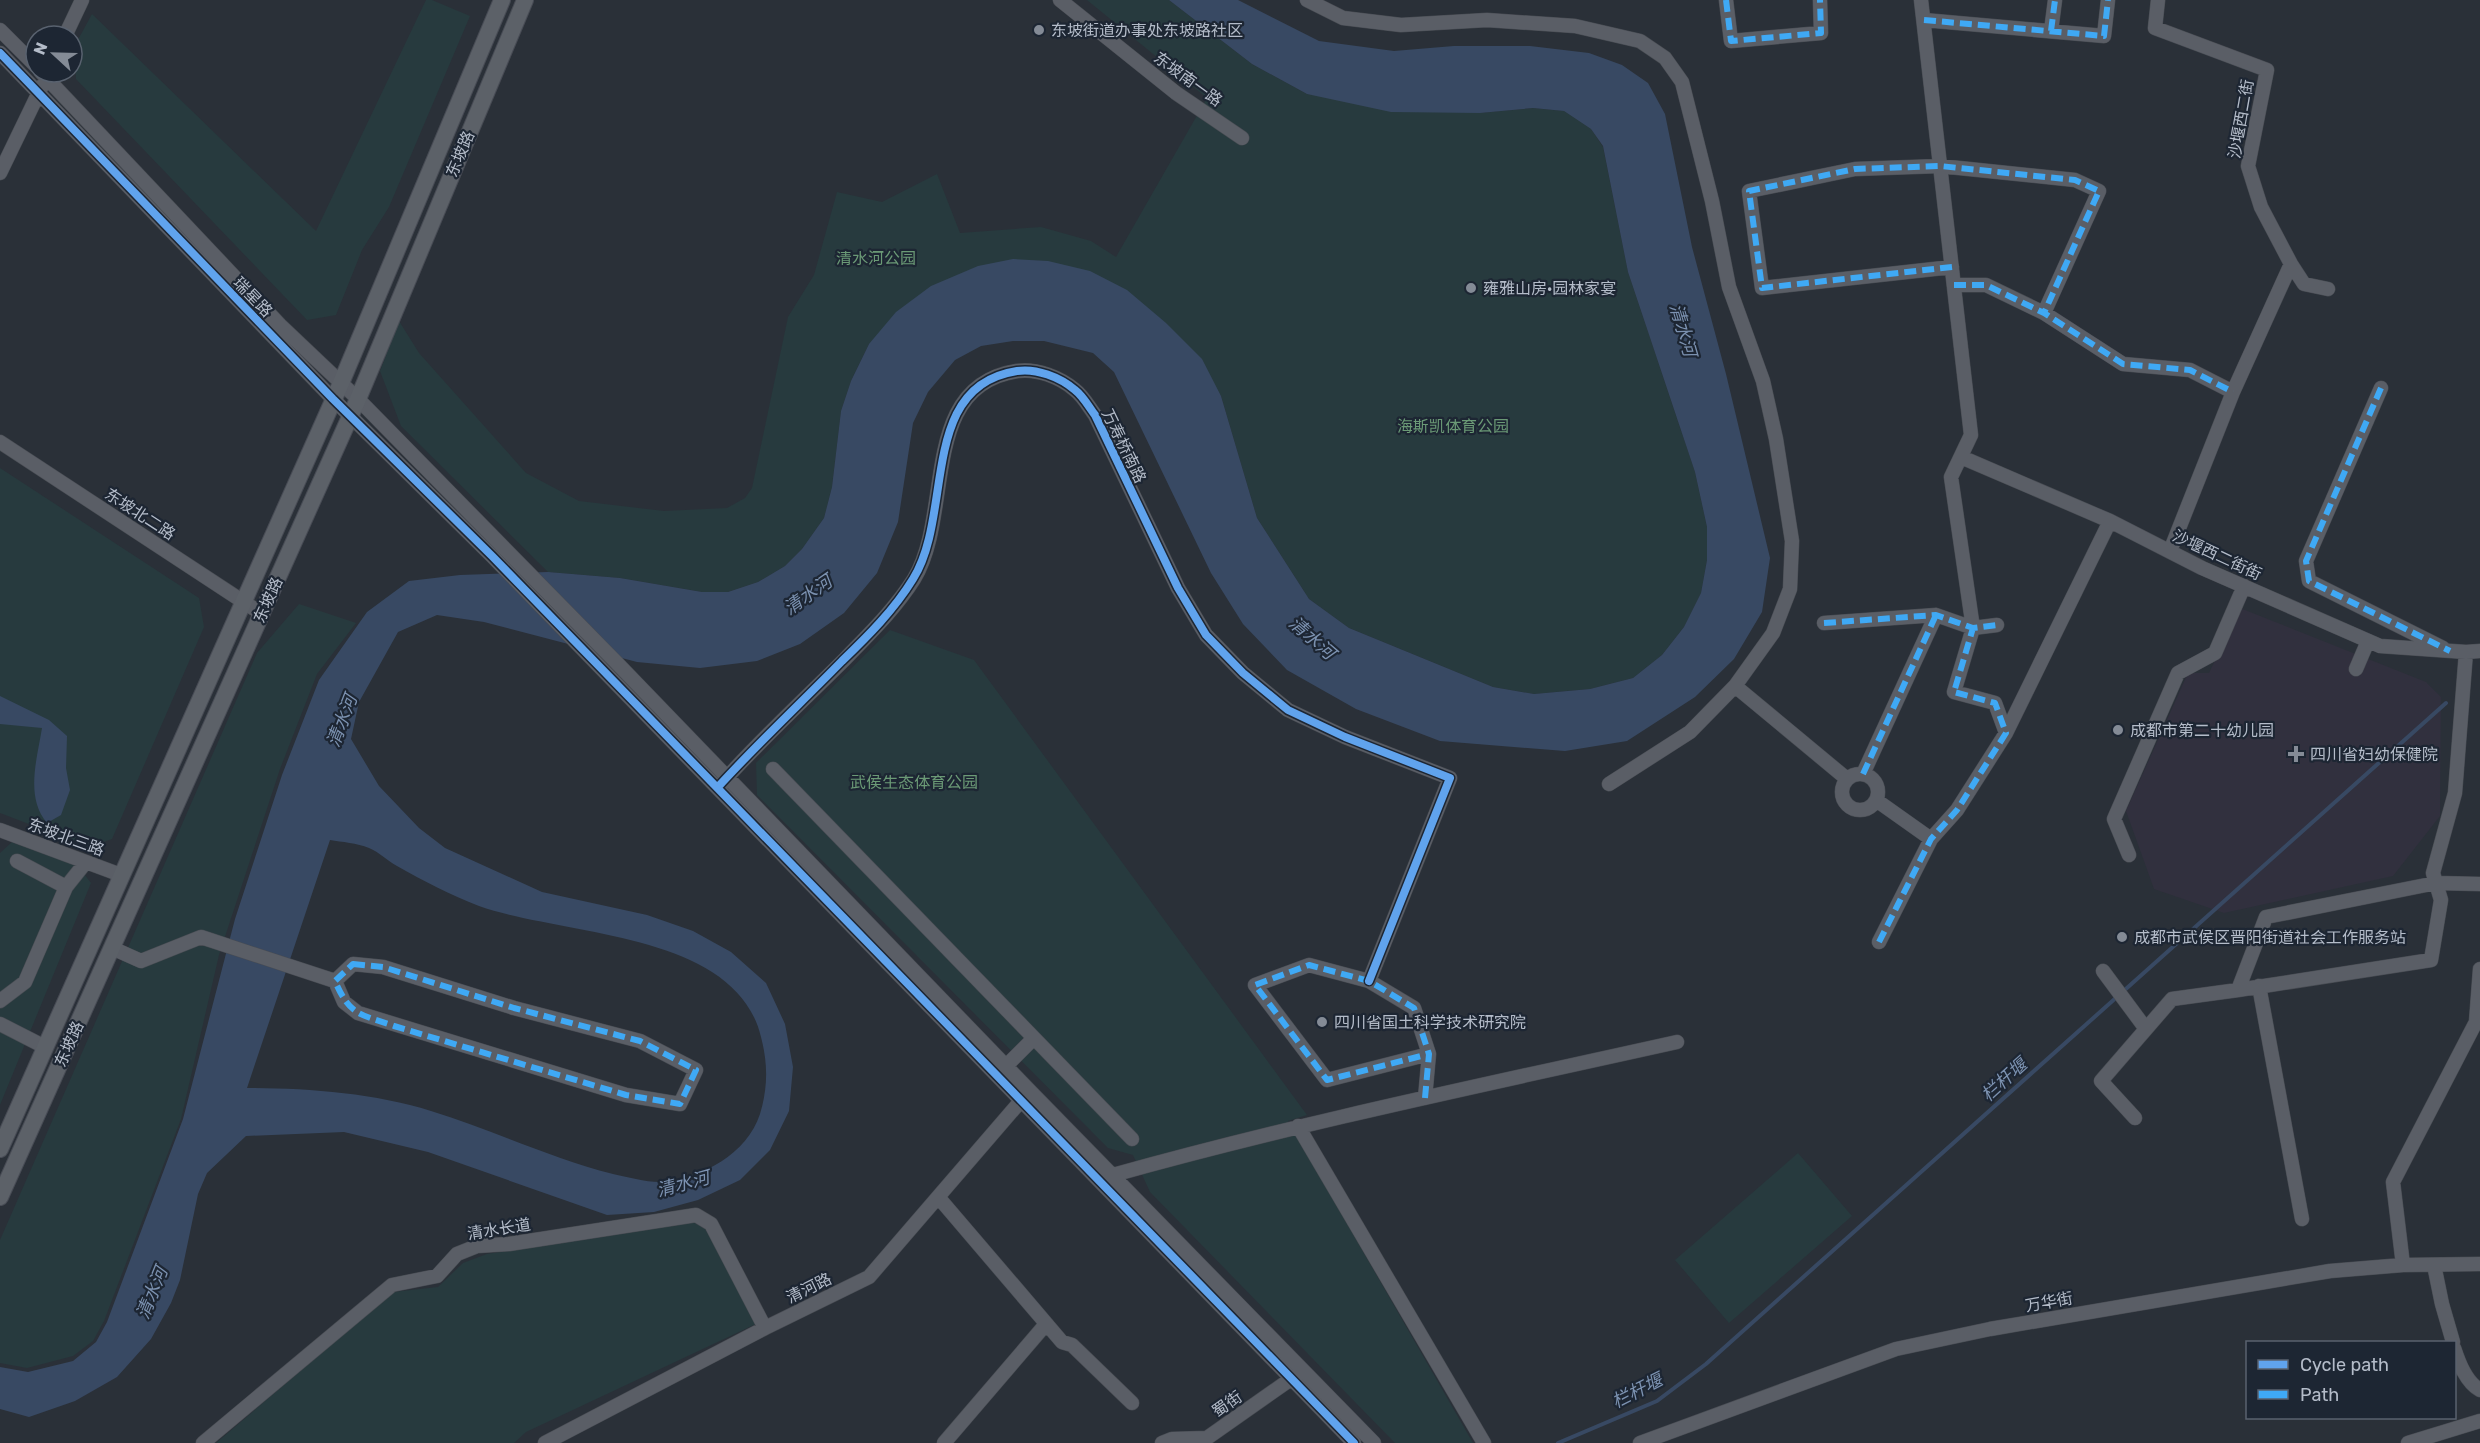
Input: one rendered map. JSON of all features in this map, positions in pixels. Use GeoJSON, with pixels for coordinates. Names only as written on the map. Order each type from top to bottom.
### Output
{"type":"FeatureCollection","features":[{"type":"Feature","properties":{"kind":"main road","name":"东坡路"},"geometry":{"type":"LineString","coordinates":[[0,1149],[341,383],[502,0]]}},
{"type":"Feature","properties":{"kind":"main road","name":"东坡路"},"geometry":{"type":"LineString","coordinates":[[0,1197],[358,399],[525,0]]}},
{"type":"Feature","properties":{"kind":"street"},"geometry":{"type":"LineString","coordinates":[[71,24],[82,0]]}},
{"type":"Feature","properties":{"kind":"street","name":"东坡南一路"},"geometry":{"type":"LineString","coordinates":[[1060,0],[1176,93],[1242,138]]}},
{"type":"Feature","properties":{"kind":"street"},"geometry":{"type":"LineString","coordinates":[[1307,0],[1343,18],[1401,25],[1487,20],[1575,26],[1640,40],[1665,57],[1682,82],[1712,201],[1729,287],[1762,381],[1776,439],[1791,541],[1790,589],[1773,633],[1736,686],[1690,732],[1609,784]]}},
{"type":"Feature","properties":{"kind":"street"},"geometry":{"type":"LineString","coordinates":[[1726,0],[1731,42],[1821,33],[1820,0]]}},
{"type":"Feature","properties":{"kind":"street"},"geometry":{"type":"LineString","coordinates":[[1921,0],[1971,435],[1951,477],[1973,628],[1954,692],[1995,702],[2006,733]]}},
{"type":"Feature","properties":{"kind":"street"},"geometry":{"type":"LineString","coordinates":[[2051,31],[2055,0]]}},
{"type":"Feature","properties":{"kind":"street"},"geometry":{"type":"LineString","coordinates":[[1924,20],[2104,36],[2108,0]]}},
{"type":"Feature","properties":{"kind":"street","name":"沙堰西二街"},"geometry":{"type":"LineString","coordinates":[[2158,0],[2155,28],[2267,70],[2248,166],[2261,207],[2290,264],[2304,284],[2328,289]]}},
{"type":"Feature","properties":{"kind":"street"},"geometry":{"type":"LineString","coordinates":[[0,30],[24,54]]}},
{"type":"Feature","properties":{"kind":"street","name":"瑞星路"},"geometry":{"type":"LineString","coordinates":[[0,53],[333,399],[497,553]]}},
{"type":"Feature","properties":{"kind":"street"},"geometry":{"type":"LineString","coordinates":[[0,173],[42,84]]}},
{"type":"Feature","properties":{"kind":"street","name":"瑞星路"},"geometry":{"type":"LineString","coordinates":[[54,84],[280,325],[358,399],[497,553]]}},
{"type":"Feature","properties":{"kind":"street"},"geometry":{"type":"LineString","coordinates":[[1952,267],[1762,288],[1749,206],[1749,191],[1856,169],[1940,166],[2075,180],[2099,192],[2044,313]]}},
{"type":"Feature","properties":{"kind":"street"},"geometry":{"type":"LineString","coordinates":[[2170,551],[2233,392],[2290,264]]}},
{"type":"Feature","properties":{"kind":"street"},"geometry":{"type":"LineString","coordinates":[[1954,285],[1986,285],[2044,313],[2123,364],[2190,370],[2233,392]]}},
{"type":"Feature","properties":{"kind":"street","name":"万寿桥南路"},"geometry":{"type":"LineString","coordinates":[[722,783],[884,619],[914,578],[932,534],[947,433],[958,408],[980,385],[1006,372],[1030,369],[1052,376],[1076,390],[1095,415],[1178,588],[1206,635],[1243,673],[1288,710],[1345,737],[1450,778],[1369,981]]}},
{"type":"Feature","properties":{"kind":"street"},"geometry":{"type":"LineString","coordinates":[[2381,388],[2306,561],[2309,581],[2450,651]]}},
{"type":"Feature","properties":{"kind":"street","name":"东坡北二路"},"geometry":{"type":"LineString","coordinates":[[0,442],[262,614]]}},
{"type":"Feature","properties":{"kind":"street","name":"沙堰西二街街"},"geometry":{"type":"LineString","coordinates":[[1961,456],[2110,521],[2244,586],[2380,646],[2473,651]]}},
{"type":"Feature","properties":{"kind":"street"},"geometry":{"type":"LineString","coordinates":[[1879,942],[1931,839],[1957,810],[2006,733],[2110,521]]}},
{"type":"Feature","properties":{"kind":"street"},"geometry":{"type":"LineString","coordinates":[[497,553],[616,662],[722,783],[1025,1096],[1374,1443]]}},
{"type":"Feature","properties":{"kind":"street"},"geometry":{"type":"LineString","coordinates":[[497,553],[596,666],[722,783],[1006,1066],[1025,1096]]}},
{"type":"Feature","properties":{"kind":"street"},"geometry":{"type":"LineString","coordinates":[[2129,855],[2114,819],[2178,672],[2215,653],[2244,586]]}},
{"type":"Feature","properties":{"kind":"street"},"geometry":{"type":"LineString","coordinates":[[1863,774],[1936,615]]}},
{"type":"Feature","properties":{"kind":"street"},"geometry":{"type":"LineString","coordinates":[[1824,623],[1936,615],[1973,628],[1997,625]]}},
{"type":"Feature","properties":{"kind":"street"},"geometry":{"type":"LineString","coordinates":[[2356,669],[2368,641]]}},
{"type":"Feature","properties":{"kind":"street"},"geometry":{"type":"LineString","coordinates":[[2135,1118],[2101,1081],[2172,999],[2431,960],[2441,900],[2433,873],[2455,792],[2473,651]]}},
{"type":"Feature","properties":{"kind":"street"},"geometry":{"type":"LineString","coordinates":[[1736,686],[1847,779]]}},
{"type":"Feature","properties":{"kind":"street"},"geometry":{"type":"LineString","coordinates":[[773,769],[1132,1139]]}},
{"type":"Feature","properties":{"kind":"street"},"geometry":{"type":"LineString","coordinates":[[1863,774],[1873,779],[1876,784],[1878,789],[1876,801],[1862,810],[1851,808],[1846,805],[1841,795],[1843,783],[1852,775],[1863,774]]}},
{"type":"Feature","properties":{"kind":"street"},"geometry":{"type":"LineString","coordinates":[[1876,801],[1931,839]]}},
{"type":"Feature","properties":{"kind":"street","name":"东坡北三路"},"geometry":{"type":"LineString","coordinates":[[2,835],[121,875]]}},
{"type":"Feature","properties":{"kind":"street"},"geometry":{"type":"LineString","coordinates":[[17,861],[66,887]]}},
{"type":"Feature","properties":{"kind":"street"},"geometry":{"type":"LineString","coordinates":[[0,1002],[26,982],[66,887],[86,862]]}},
{"type":"Feature","properties":{"kind":"street"},"geometry":{"type":"LineString","coordinates":[[2238,990],[2266,917],[2436,883],[2480,884]]}},
{"type":"Feature","properties":{"kind":"street"},"geometry":{"type":"LineString","coordinates":[[112,948],[141,961],[201,937],[335,981],[344,1002],[358,1013],[394,1026],[626,1095],[680,1104],[696,1070],[640,1041],[514,1008],[383,967],[353,964],[335,981]]}},
{"type":"Feature","properties":{"kind":"street"},"geometry":{"type":"LineString","coordinates":[[1425,1098],[1430,1054],[1414,1008],[1369,981],[1309,964],[1256,985],[1328,1080],[1430,1054]]}},
{"type":"Feature","properties":{"kind":"street"},"geometry":{"type":"LineString","coordinates":[[2403,1265],[2393,1182],[2478,1023],[2480,969]]}},
{"type":"Feature","properties":{"kind":"street"},"geometry":{"type":"LineString","coordinates":[[2103,971],[2146,1029]]}},
{"type":"Feature","properties":{"kind":"street"},"geometry":{"type":"LineString","coordinates":[[2259,986],[2302,1219]]}},
{"type":"Feature","properties":{"kind":"street"},"geometry":{"type":"LineString","coordinates":[[0,1024],[45,1047]]}},
{"type":"Feature","properties":{"kind":"street"},"geometry":{"type":"LineString","coordinates":[[1006,1066],[1034,1038]]}},
{"type":"Feature","properties":{"kind":"street"},"geometry":{"type":"LineString","coordinates":[[1107,1179],[1298,1126],[1677,1042]]}},
{"type":"Feature","properties":{"kind":"street","name":"清河路"},"geometry":{"type":"LineString","coordinates":[[545,1443],[765,1328],[869,1277],[1025,1096]]}},
{"type":"Feature","properties":{"kind":"street"},"geometry":{"type":"LineString","coordinates":[[1298,1126],[1484,1443]]}},
{"type":"Feature","properties":{"kind":"street"},"geometry":{"type":"LineString","coordinates":[[1107,1179],[1291,1380],[1354,1443]]}},
{"type":"Feature","properties":{"kind":"street"},"geometry":{"type":"LineString","coordinates":[[939,1198],[1062,1342],[1072,1345],[1132,1403]]}},
{"type":"Feature","properties":{"kind":"street","name":"清水长道"},"geometry":{"type":"LineString","coordinates":[[202,1443],[392,1285],[437,1276],[457,1254],[477,1246],[509,1244],[696,1215],[711,1224],[765,1328]]}},
{"type":"Feature","properties":{"kind":"street","name":"万华街"},"geometry":{"type":"LineString","coordinates":[[1640,1443],[1896,1349],[1990,1329],[2330,1271],[2403,1265],[2480,1264]]}},
{"type":"Feature","properties":{"kind":"street"},"geometry":{"type":"LineString","coordinates":[[2434,1265],[2453,1341]]}},
{"type":"Feature","properties":{"kind":"street"},"geometry":{"type":"LineString","coordinates":[[944,1443],[1046,1324]]}},
{"type":"Feature","properties":{"kind":"street"},"geometry":{"type":"LineString","coordinates":[[2456,1354],[2473,1386],[2480,1390]]}},
{"type":"Feature","properties":{"kind":"street","name":"蜀街"},"geometry":{"type":"LineString","coordinates":[[1162,1443],[1172,1439],[1207,1438],[1303,1370]]}},
{"type":"Feature","properties":{"kind":"street"},"geometry":{"type":"LineString","coordinates":[[2408,1443],[2480,1421]]}},
{"type":"Feature","properties":{"kind":"shaded area","name":"四川省妇幼保健院"},"geometry":{"type":"Polygon","coordinates":[[[2240,608],[2426,682],[2441,697],[2440,816],[2393,876],[2224,913],[2154,889],[2126,811],[2188,673],[2209,673],[2240,608]]]}},
{"type":"Feature","properties":{"kind":"green space"},"geometry":{"type":"Polygon","coordinates":[[[426,0],[432,0],[470,16],[389,207],[362,250],[336,315],[307,320],[81,84],[84,84],[84,29],[92,14],[316,231],[426,0]]]}},
{"type":"Feature","properties":{"kind":"green space","name":"海斯凯体育公园"},"geometry":{"type":"Polygon","coordinates":[[[1087,0],[1169,0],[1252,64],[1307,94],[1480,113],[1533,108],[1564,111],[1591,129],[1603,147],[1628,272],[1695,472],[1707,527],[1707,560],[1701,593],[1684,627],[1662,655],[1633,678],[1590,689],[1534,694],[1493,687],[1349,628],[1309,599],[1257,518],[1221,396],[1166,323],[869,344],[851,381],[841,411],[832,487],[824,518],[802,549],[785,566],[758,582],[728,592],[702,592],[620,578],[548,572],[401,426],[380,371],[399,321],[419,353],[526,473],[579,501],[664,511],[727,508],[745,498],[752,488],[788,317],[814,275],[837,192],[882,202],[937,174],[960,233],[1041,227],[1091,241],[1116,257],[1207,98],[1087,0]]]}},
{"type":"Feature","properties":{"kind":"green space"},"geometry":{"type":"Polygon","coordinates":[[[0,468],[199,598],[204,627],[112,839],[89,847],[0,813],[0,468]]]}},
{"type":"Feature","properties":{"kind":"green space"},"geometry":{"type":"Polygon","coordinates":[[[299,604],[356,623],[317,674],[280,769],[219,955],[181,1119],[104,1321],[93,1341],[73,1356],[27,1368],[0,1363],[0,1240],[257,653],[299,604]]]}},
{"type":"Feature","properties":{"kind":"green space","name":"武侯生态体育公园"},"geometry":{"type":"Polygon","coordinates":[[[890,630],[974,660],[1307,1115],[1288,1121],[1473,1443],[1395,1443],[1150,1192],[1133,1155],[1108,1148],[757,795],[756,763],[890,630]]]}},
{"type":"Feature","properties":{"kind":"green space"},"geometry":{"type":"Polygon","coordinates":[[[12,842],[78,866],[91,883],[0,1105],[0,853],[12,842]]]}},
{"type":"Feature","properties":{"kind":"green space"},"geometry":{"type":"Polygon","coordinates":[[[1798,1153],[1852,1216],[1729,1323],[1675,1260],[1798,1153]]]}},
{"type":"Feature","properties":{"kind":"green space"},"geometry":{"type":"Polygon","coordinates":[[[692,1222],[707,1228],[758,1323],[526,1432],[514,1443],[216,1443],[393,1292],[438,1287],[463,1263],[487,1254],[692,1222]]]}},
{"type":"Feature","properties":{"kind":"water","name":"清水河"},"geometry":{"type":"Polygon","coordinates":[[[1169,0],[1238,0],[1319,41],[1394,51],[1454,46],[1530,46],[1589,53],[1622,65],[1648,83],[1665,114],[1692,247],[1726,374],[1770,558],[1762,612],[1734,659],[1695,697],[1627,741],[1565,751],[1440,741],[1356,709],[1287,670],[1243,624],[1211,573],[1114,372],[1093,353],[1044,341],[1013,341],[981,346],[955,360],[928,392],[913,423],[898,522],[877,573],[844,613],[800,644],[757,661],[700,668],[637,662],[484,622],[437,615],[398,632],[359,702],[351,739],[379,786],[419,828],[445,848],[542,892],[647,915],[693,931],[731,952],[766,983],[785,1024],[793,1067],[789,1111],[770,1150],[740,1180],[698,1200],[654,1212],[607,1215],[428,1152],[344,1132],[246,1136],[207,1173],[198,1194],[180,1280],[171,1303],[151,1339],[117,1377],[75,1401],[29,1417],[0,1409],[0,1367],[28,1372],[73,1361],[96,1342],[107,1322],[183,1119],[235,919],[282,775],[319,680],[367,612],[409,581],[460,575],[548,572],[620,578],[702,592],[728,592],[758,582],[785,566],[802,549],[824,518],[832,487],[841,411],[851,381],[869,344],[896,312],[931,286],[978,266],[1013,259],[1048,261],[1090,271],[1127,290],[1166,323],[1202,359],[1221,396],[1257,518],[1309,599],[1349,628],[1493,687],[1534,694],[1590,689],[1633,678],[1662,655],[1684,627],[1701,593],[1707,560],[1707,527],[1695,472],[1628,272],[1603,146],[1591,129],[1564,111],[1533,108],[1480,113],[1391,112],[1307,94],[1252,64],[1169,0]],[[330,840],[247,1088],[340,1093],[409,1105],[590,1167],[651,1182],[678,1180],[707,1169],[721,1162],[745,1141],[754,1128],[763,1104],[766,1085],[765,1057],[761,1037],[745,1002],[718,976],[683,957],[642,943],[514,916],[479,906],[417,877],[369,848],[330,840]]]}},
{"type":"Feature","properties":{"kind":"water"},"geometry":{"type":"Polygon","coordinates":[[[0,696],[49,720],[67,736],[66,768],[70,790],[61,815],[47,823],[40,813],[34,790],[42,728],[0,724],[0,696]]]}},
{"type":"Feature","properties":{"kind":"waterway","name":"栏杆堰"},"geometry":{"type":"LineString","coordinates":[[1558,1443],[1657,1401],[1706,1364],[2446,703]]}},
{"type":"Feature","properties":{"kind":"marked path"},"geometry":{"type":"LineString","coordinates":[[1726,0],[1731,41],[1821,33],[1820,0]]}},
{"type":"Feature","properties":{"kind":"marked path"},"geometry":{"type":"LineString","coordinates":[[2051,31],[2055,0]]}},
{"type":"Feature","properties":{"kind":"marked path"},"geometry":{"type":"LineString","coordinates":[[1924,20],[2104,36],[2108,0]]}},
{"type":"Feature","properties":{"kind":"marked path"},"geometry":{"type":"LineString","coordinates":[[1952,267],[1762,288],[1749,191],[1855,169],[1940,166],[2075,180],[2099,191],[2044,313]]}},
{"type":"Feature","properties":{"kind":"marked path"},"geometry":{"type":"LineString","coordinates":[[1954,285],[1986,285],[2044,313],[2123,364],[2190,370],[2233,392]]}},
{"type":"Feature","properties":{"kind":"marked path"},"geometry":{"type":"LineString","coordinates":[[2381,388],[2306,561],[2309,581],[2450,651]]}},
{"type":"Feature","properties":{"kind":"marked path"},"geometry":{"type":"LineString","coordinates":[[1824,623],[1936,615],[1973,628],[1997,625]]}},
{"type":"Feature","properties":{"kind":"marked path"},"geometry":{"type":"LineString","coordinates":[[1863,774],[1936,615]]}},
{"type":"Feature","properties":{"kind":"marked path"},"geometry":{"type":"LineString","coordinates":[[1879,942],[1931,839],[1957,810],[2006,733],[1995,703],[1954,692],[1973,628]]}},
{"type":"Feature","properties":{"kind":"marked path"},"geometry":{"type":"LineString","coordinates":[[353,964],[383,967],[514,1008],[640,1041],[696,1070],[680,1104],[626,1095],[394,1026],[357,1012],[340,992],[335,981],[353,964]]}},
{"type":"Feature","properties":{"kind":"marked path"},"geometry":{"type":"LineString","coordinates":[[1425,1098],[1429,1054],[1414,1008],[1369,981],[1309,965],[1255,985],[1327,1080],[1429,1054]]}},
{"type":"Feature","properties":{"kind":"cycle path"},"geometry":{"type":"LineString","coordinates":[[0,53],[333,399],[492,556],[1354,1443]]}},
{"type":"Feature","properties":{"kind":"cycle path"},"geometry":{"type":"LineString","coordinates":[[718,787],[871,632],[898,601],[913,579],[925,552],[933,521],[943,456],[951,426],[965,401],[986,382],[1017,371],[1048,374],[1078,392],[1095,415],[1178,588],[1206,635],[1243,673],[1288,710],[1345,737],[1450,778],[1369,981]]}},
{"type":"Feature","properties":{"kind":"place","name":"东坡街道办事处东坡路社区"},"geometry":{"type":"Point","coordinates":[1039,30]}},
{"type":"Feature","properties":{"kind":"place","name":"雍雅山房·园林家宴"},"geometry":{"type":"Point","coordinates":[1471,288]}},
{"type":"Feature","properties":{"kind":"place","name":"成都市第二十幼儿园"},"geometry":{"type":"Point","coordinates":[2118,730]}},
{"type":"Feature","properties":{"kind":"place","name":"四川省妇幼保健院"},"geometry":{"type":"Point","coordinates":[2296,754]}},
{"type":"Feature","properties":{"kind":"place","name":"成都市武侯区晋阳街道社会工作服务站"},"geometry":{"type":"Point","coordinates":[2122,937]}},
{"type":"Feature","properties":{"kind":"place","name":"四川省国土科学技术研究院"},"geometry":{"type":"Point","coordinates":[1322,1022]}},
{"type":"Feature","properties":{"kind":"park label","name":"清水河公园"},"geometry":{"type":"Point","coordinates":[876,258]}}]}
